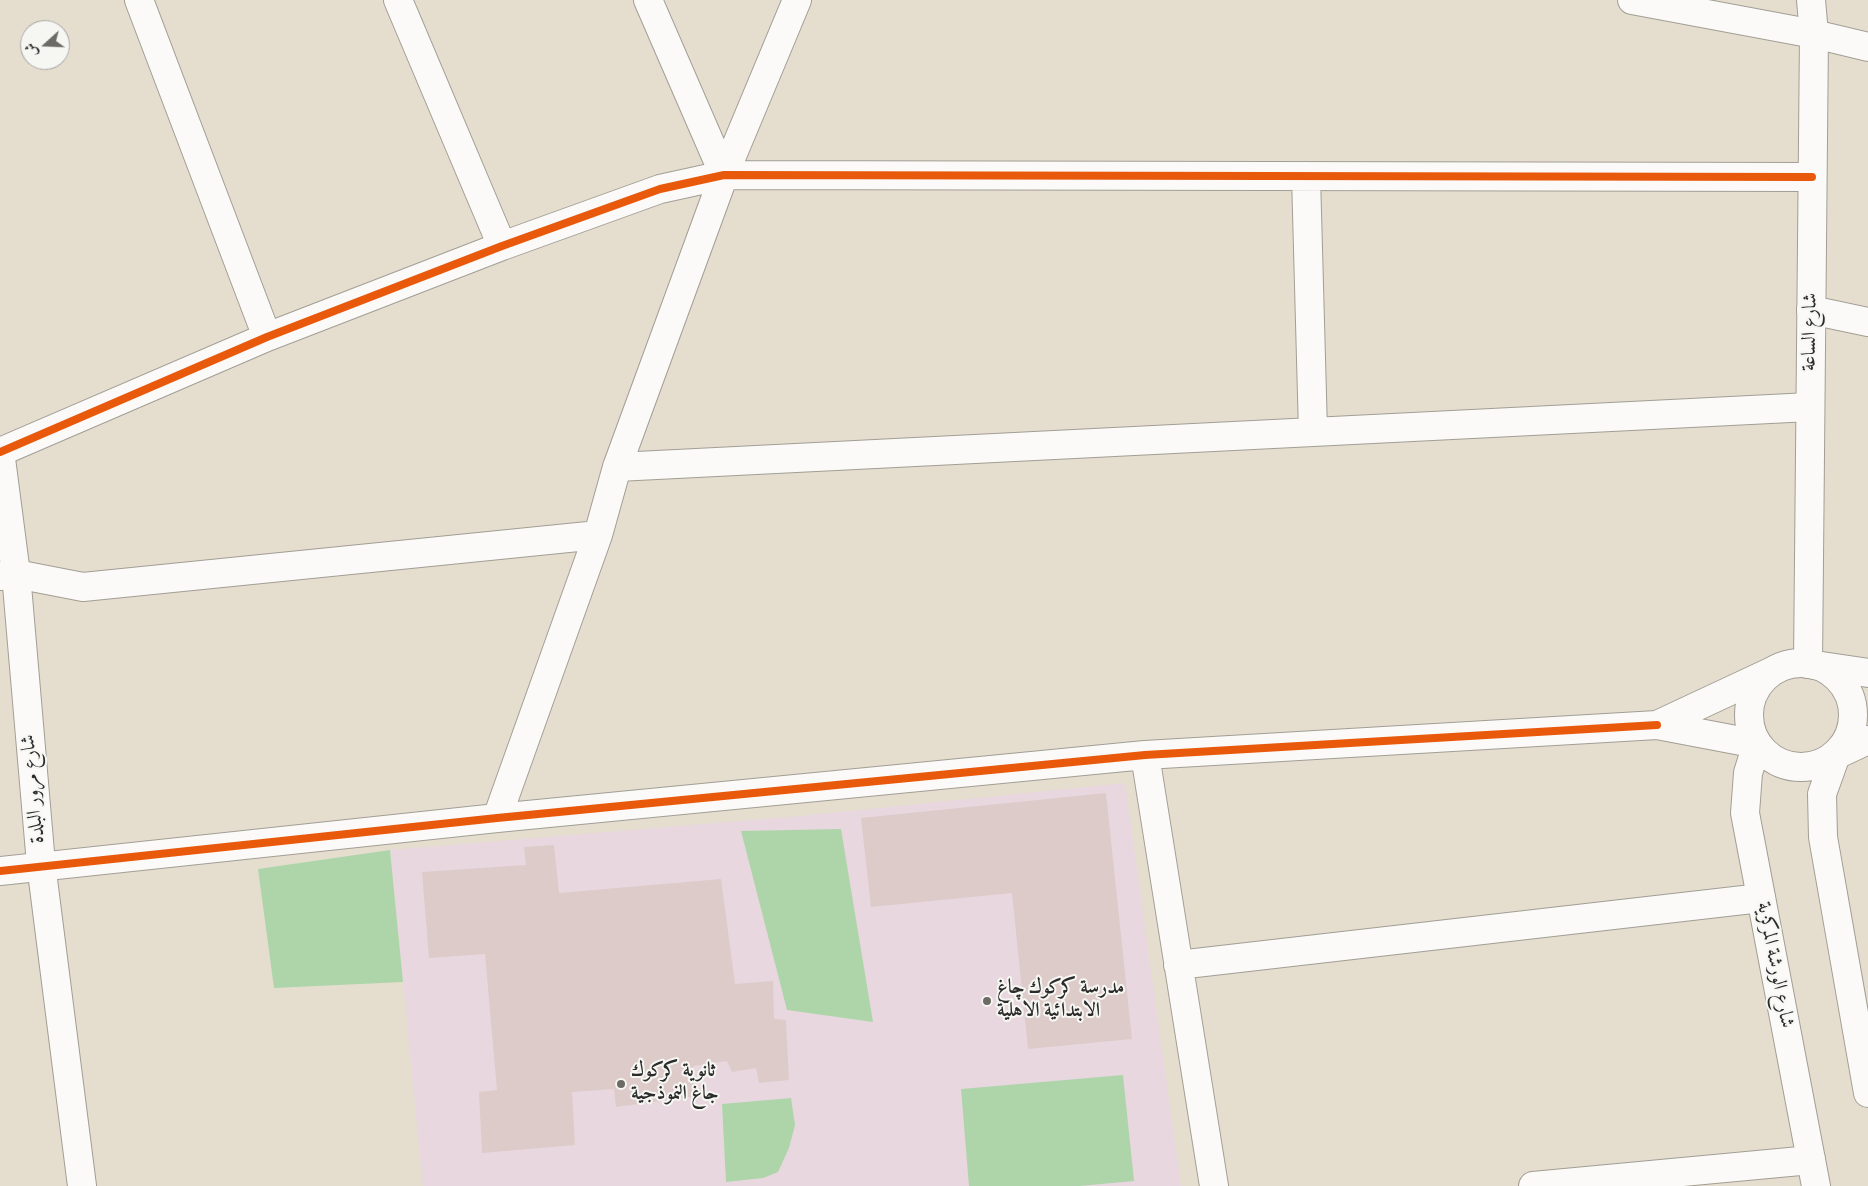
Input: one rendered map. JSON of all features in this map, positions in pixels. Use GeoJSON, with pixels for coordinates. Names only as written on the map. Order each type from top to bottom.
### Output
{"type":"FeatureCollection","features":[{"type":"Feature","properties":{"kind":"street"},"geometry":{"type":"LineString","coordinates":[[139,0],[268,337]]}},
{"type":"Feature","properties":{"kind":"street"},"geometry":{"type":"LineString","coordinates":[[398,0],[502,246]]}},
{"type":"Feature","properties":{"kind":"street"},"geometry":{"type":"LineString","coordinates":[[648,0],[724,175]]}},
{"type":"Feature","properties":{"kind":"street"},"geometry":{"type":"LineString","coordinates":[[497,818],[598,535],[617,467],[724,175],[796,0]]}},
{"type":"Feature","properties":{"kind":"street"},"geometry":{"type":"LineString","coordinates":[[1632,0],[1814,34],[1868,47]]}},
{"type":"Feature","properties":{"kind":"street","name":"شارع الساعة"},"geometry":{"type":"LineString","coordinates":[[1808,664],[1814,34],[1811,0]]}},
{"type":"Feature","properties":{"kind":"street"},"geometry":{"type":"LineString","coordinates":[[0,452],[268,337],[502,246],[660,188],[724,175],[1812,177]]}},
{"type":"Feature","properties":{"kind":"street"},"geometry":{"type":"LineString","coordinates":[[1306,176],[1312,432]]}},
{"type":"Feature","properties":{"kind":"street"},"geometry":{"type":"LineString","coordinates":[[1811,310],[1868,322]]}},
{"type":"Feature","properties":{"kind":"street"},"geometry":{"type":"LineString","coordinates":[[617,467],[1810,407]]}},
{"type":"Feature","properties":{"kind":"street","name":"شارع مرور البلدة"},"geometry":{"type":"LineString","coordinates":[[0,452],[8,575],[41,864],[82,1186]]}},
{"type":"Feature","properties":{"kind":"street"},"geometry":{"type":"LineString","coordinates":[[8,575],[84,587],[598,535]]}},
{"type":"Feature","properties":{"kind":"street"},"geometry":{"type":"LineString","coordinates":[[1657,725],[1793,663],[1868,672]]}},
{"type":"Feature","properties":{"kind":"street"},"geometry":{"type":"LineString","coordinates":[[1808,664],[1825,668],[1838,679],[1848,692],[1853,709],[1853,726],[1847,742],[1836,755],[1822,794],[1823,837],[1861,1015],[1868,1092]]}},
{"type":"Feature","properties":{"kind":"street"},"geometry":{"type":"LineString","coordinates":[[1779,668],[1764,678],[1754,693],[1749,710],[1750,728],[1757,744],[1769,758],[1785,766],[1803,768],[1821,764],[1868,740]]}},
{"type":"Feature","properties":{"kind":"street"},"geometry":{"type":"LineString","coordinates":[[0,870],[41,864],[497,818],[1145,755],[1657,725],[1757,744]]}},
{"type":"Feature","properties":{"kind":"street","name":"شارع الورشة المركزية"},"geometry":{"type":"LineString","coordinates":[[1757,744],[1748,773],[1745,813],[1814,1173]]}},
{"type":"Feature","properties":{"kind":"street"},"geometry":{"type":"LineString","coordinates":[[1145,755],[1214,1186]]}},
{"type":"Feature","properties":{"kind":"street"},"geometry":{"type":"LineString","coordinates":[[1178,966],[1761,898]]}},
{"type":"Feature","properties":{"kind":"street"},"geometry":{"type":"LineString","coordinates":[[1533,1186],[1814,1173]]}},
{"type":"Feature","properties":{"kind":"shaded area"},"geometry":{"type":"Polygon","coordinates":[[[1125,783],[1181,1186],[423,1186],[390,850],[800,816],[1125,783]]]}},
{"type":"Feature","properties":{"kind":"green space"},"geometry":{"type":"Polygon","coordinates":[[[841,829],[873,1022],[787,1010],[741,831],[841,829]]]}},
{"type":"Feature","properties":{"kind":"green space"},"geometry":{"type":"Polygon","coordinates":[[[390,850],[403,982],[274,988],[258,869],[390,850]]]}},
{"type":"Feature","properties":{"kind":"green space"},"geometry":{"type":"Polygon","coordinates":[[[1123,1075],[1134,1181],[1079,1186],[969,1186],[961,1089],[1123,1075]]]}},
{"type":"Feature","properties":{"kind":"green space"},"geometry":{"type":"Polygon","coordinates":[[[791,1098],[795,1125],[789,1148],[778,1172],[763,1178],[726,1182],[722,1104],[791,1098]]]}},
{"type":"Feature","properties":{"kind":"building"},"geometry":{"type":"Polygon","coordinates":[[[1106,793],[1132,1039],[1028,1049],[1012,893],[871,907],[861,818],[1106,793]]]}},
{"type":"Feature","properties":{"kind":"building"},"geometry":{"type":"Polygon","coordinates":[[[554,845],[559,893],[721,879],[735,984],[773,981],[774,1019],[786,1020],[789,1080],[759,1083],[756,1068],[732,1072],[727,1061],[693,1066],[696,1096],[616,1107],[614,1089],[572,1092],[575,1145],[482,1153],[479,1092],[497,1090],[485,954],[429,958],[422,872],[526,865],[524,847],[554,845]]]}},
{"type":"Feature","properties":{"kind":"cycle path"},"geometry":{"type":"LineString","coordinates":[[0,452],[267,337],[502,246],[660,189],[724,175],[1812,177]]}},
{"type":"Feature","properties":{"kind":"cycle path"},"geometry":{"type":"LineString","coordinates":[[0,871],[497,818],[1145,755],[1657,725]]}},
{"type":"Feature","properties":{"kind":"place","name":"مدرسة كركوك چاغ الابتدائية الاهلية"},"geometry":{"type":"Point","coordinates":[987,1001]}},
{"type":"Feature","properties":{"kind":"place","name":"ثانوية كركوك جاغ النموذجية"},"geometry":{"type":"Point","coordinates":[621,1084]}}]}
